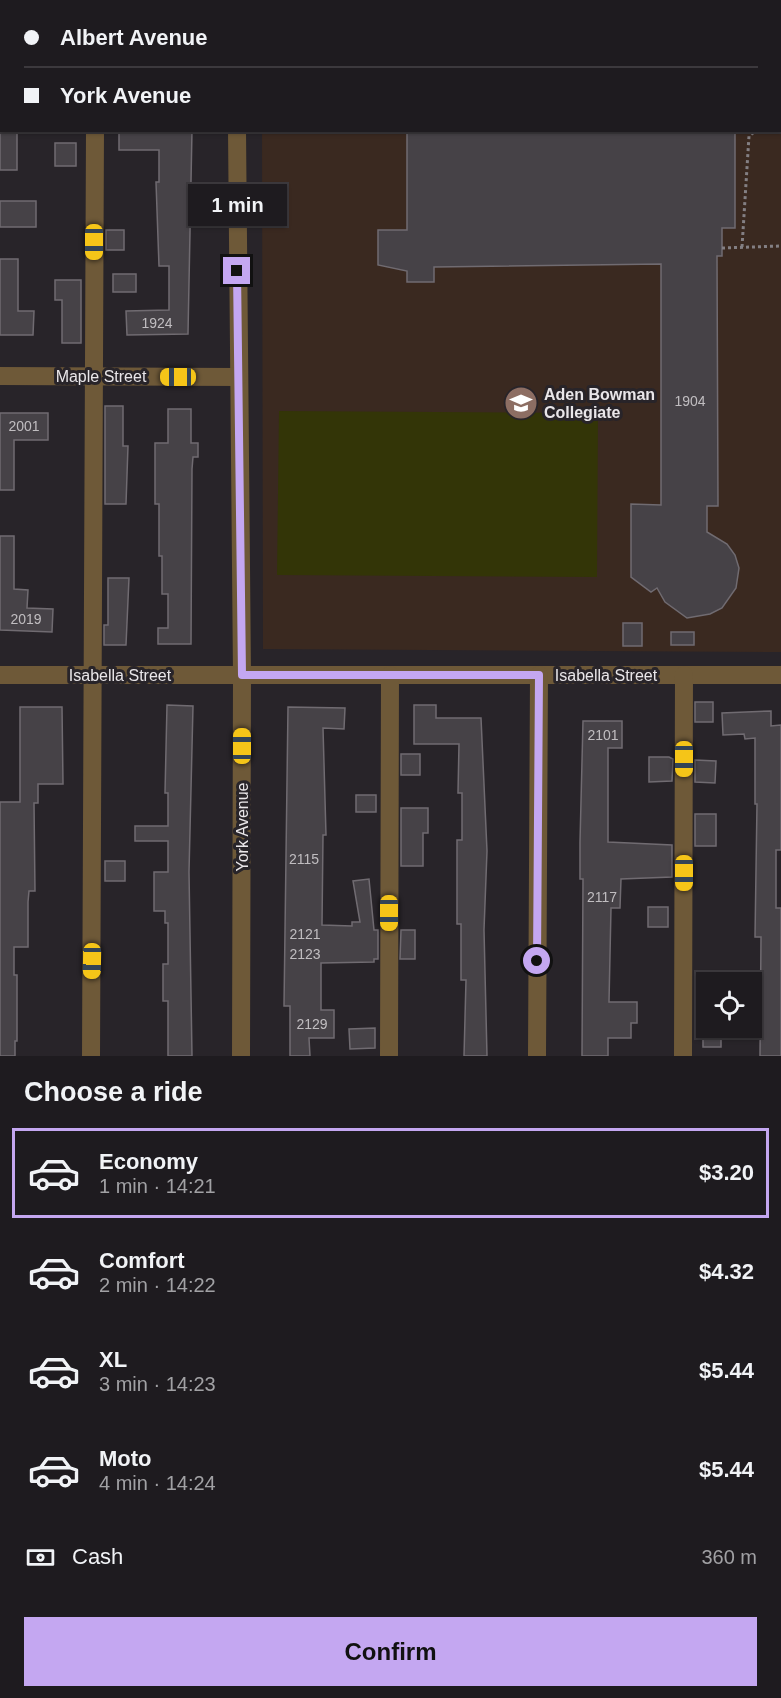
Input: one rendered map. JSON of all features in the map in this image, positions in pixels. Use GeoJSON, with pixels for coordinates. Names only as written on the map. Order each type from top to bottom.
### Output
{"type":"FeatureCollection","features":[{"type":"Feature","properties":{"kind":"street"},"geometry":{"type":"LineString","coordinates":[[91,1056],[95,132]]}},
{"type":"Feature","properties":{"kind":"street","name":"York Avenue"},"geometry":{"type":"LineString","coordinates":[[237,132],[242,675],[241,1056]]}},
{"type":"Feature","properties":{"kind":"street","name":"Maple Street"},"geometry":{"type":"LineString","coordinates":[[0,376],[238,377]]}},
{"type":"Feature","properties":{"kind":"street","name":"Isabella Street"},"geometry":{"type":"LineString","coordinates":[[0,675],[781,675]]}},
{"type":"Feature","properties":{"kind":"street"},"geometry":{"type":"LineString","coordinates":[[389,1056],[390,675]]}},
{"type":"Feature","properties":{"kind":"street"},"geometry":{"type":"LineString","coordinates":[[537,1056],[539,675]]}},
{"type":"Feature","properties":{"kind":"street"},"geometry":{"type":"LineString","coordinates":[[683,1056],[684,675]]}},
{"type":"Feature","properties":{"kind":"path"},"geometry":{"type":"LineString","coordinates":[[742,247],[749,136],[754,132]]}},
{"type":"Feature","properties":{"kind":"path"},"geometry":{"type":"LineString","coordinates":[[722,248],[781,246]]}},
{"type":"Feature","properties":{"kind":"shaded area","name":"Aden Bowman Collegiate"},"geometry":{"type":"Polygon","coordinates":[[[262,132],[781,132],[781,652],[263,649],[262,132]]]}},
{"type":"Feature","properties":{"kind":"shaded area"},"geometry":{"type":"Polygon","coordinates":[[[279,411],[598,413],[597,577],[277,575],[279,411]]]}},
{"type":"Feature","properties":{"kind":"building"},"geometry":{"type":"Polygon","coordinates":[[[0,132],[17,132],[17,170],[0,170],[0,132]]]}},
{"type":"Feature","properties":{"kind":"building"},"geometry":{"type":"Polygon","coordinates":[[[119,132],[192,132],[188,334],[127,335],[126,311],[169,310],[169,266],[159,266],[156,182],[159,182],[159,150],[119,150],[119,132]]]}},
{"type":"Feature","properties":{"kind":"building"},"geometry":{"type":"Polygon","coordinates":[[[407,132],[735,132],[735,228],[722,228],[722,256],[717,256],[718,506],[707,506],[707,532],[727,544],[735,555],[739,568],[736,588],[722,608],[710,614],[687,618],[665,602],[657,588],[651,592],[631,577],[631,504],[661,505],[661,264],[434,267],[434,282],[407,282],[407,271],[378,265],[378,230],[407,230],[407,132]]]}},
{"type":"Feature","properties":{"kind":"building"},"geometry":{"type":"Polygon","coordinates":[[[55,143],[76,143],[76,166],[55,166],[55,143]]]}},
{"type":"Feature","properties":{"kind":"building"},"geometry":{"type":"Polygon","coordinates":[[[0,201],[36,201],[36,227],[0,227],[0,201]]]}},
{"type":"Feature","properties":{"kind":"building"},"geometry":{"type":"Polygon","coordinates":[[[106,230],[124,230],[124,250],[106,250],[106,230]]]}},
{"type":"Feature","properties":{"kind":"building"},"geometry":{"type":"Polygon","coordinates":[[[0,259],[18,259],[18,311],[34,311],[33,335],[0,335],[0,259]]]}},
{"type":"Feature","properties":{"kind":"building"},"geometry":{"type":"Polygon","coordinates":[[[113,274],[136,274],[136,292],[113,292],[113,274]]]}},
{"type":"Feature","properties":{"kind":"building"},"geometry":{"type":"Polygon","coordinates":[[[55,280],[81,280],[81,343],[62,343],[62,300],[55,300],[55,280]]]}},
{"type":"Feature","properties":{"kind":"building"},"geometry":{"type":"Polygon","coordinates":[[[105,406],[123,406],[123,446],[128,446],[126,504],[105,504],[105,406]]]}},
{"type":"Feature","properties":{"kind":"building"},"geometry":{"type":"Polygon","coordinates":[[[168,409],[191,409],[191,443],[198,443],[198,457],[193,457],[192,469],[191,644],[158,644],[158,628],[168,628],[168,594],[162,594],[159,504],[155,504],[155,443],[168,443],[168,409]]]}},
{"type":"Feature","properties":{"kind":"building"},"geometry":{"type":"Polygon","coordinates":[[[0,413],[48,413],[48,440],[14,440],[14,490],[0,490],[0,413]]]}},
{"type":"Feature","properties":{"kind":"building"},"geometry":{"type":"Polygon","coordinates":[[[0,536],[14,536],[14,589],[28,590],[27,608],[53,609],[52,632],[0,630],[0,536]]]}},
{"type":"Feature","properties":{"kind":"building"},"geometry":{"type":"Polygon","coordinates":[[[108,578],[129,578],[126,645],[104,645],[104,625],[108,625],[108,578]]]}},
{"type":"Feature","properties":{"kind":"building"},"geometry":{"type":"Polygon","coordinates":[[[623,623],[642,623],[642,646],[623,646],[623,623]]]}},
{"type":"Feature","properties":{"kind":"building"},"geometry":{"type":"Polygon","coordinates":[[[671,632],[694,632],[694,645],[671,645],[671,632]]]}},
{"type":"Feature","properties":{"kind":"building"},"geometry":{"type":"Polygon","coordinates":[[[695,702],[713,702],[713,722],[695,722],[695,702]]]}},
{"type":"Feature","properties":{"kind":"building"},"geometry":{"type":"Polygon","coordinates":[[[167,705],[193,706],[189,872],[192,1056],[168,1056],[168,1001],[163,1001],[163,964],[168,964],[168,923],[165,923],[165,911],[154,911],[154,872],[168,872],[168,841],[135,841],[135,826],[168,826],[168,793],[165,793],[167,705]]]}},
{"type":"Feature","properties":{"kind":"building"},"geometry":{"type":"Polygon","coordinates":[[[414,705],[436,705],[436,718],[481,718],[487,851],[484,930],[487,1056],[464,1056],[466,980],[461,980],[461,924],[457,924],[457,840],[462,840],[462,793],[458,793],[459,744],[414,744],[414,705]]]}},
{"type":"Feature","properties":{"kind":"building"},"geometry":{"type":"Polygon","coordinates":[[[20,707],[62,707],[63,784],[38,784],[38,803],[34,803],[35,891],[29,891],[28,947],[14,947],[14,975],[17,975],[15,1056],[0,1056],[0,802],[20,802],[20,707]]]}},
{"type":"Feature","properties":{"kind":"building"},"geometry":{"type":"Polygon","coordinates":[[[288,707],[345,708],[344,729],[323,728],[326,835],[323,835],[322,925],[352,926],[352,922],[360,922],[353,881],[369,879],[374,930],[378,930],[378,959],[374,959],[374,962],[321,963],[321,1010],[334,1010],[334,1038],[309,1038],[310,1056],[290,1056],[290,1006],[284,1006],[288,707]]]}},
{"type":"Feature","properties":{"kind":"building"},"geometry":{"type":"Polygon","coordinates":[[[771,711],[771,726],[781,725],[781,850],[776,850],[776,908],[781,908],[781,1056],[760,1056],[762,972],[761,937],[755,937],[757,804],[755,804],[755,738],[745,739],[744,734],[723,735],[722,713],[771,711]]]}},
{"type":"Feature","properties":{"kind":"building"},"geometry":{"type":"Polygon","coordinates":[[[583,721],[622,721],[622,748],[608,748],[608,842],[672,845],[672,877],[621,879],[620,908],[611,908],[609,1002],[637,1002],[637,1023],[631,1023],[631,1038],[608,1038],[608,1056],[582,1056],[583,879],[580,879],[580,842],[583,721]]]}},
{"type":"Feature","properties":{"kind":"building"},"geometry":{"type":"Polygon","coordinates":[[[401,754],[420,754],[420,775],[401,775],[401,754]]]}},
{"type":"Feature","properties":{"kind":"building"},"geometry":{"type":"Polygon","coordinates":[[[649,757],[673,759],[672,781],[649,782],[649,757]]]}},
{"type":"Feature","properties":{"kind":"building"},"geometry":{"type":"Polygon","coordinates":[[[695,760],[716,761],[715,783],[695,782],[695,760]]]}},
{"type":"Feature","properties":{"kind":"building"},"geometry":{"type":"Polygon","coordinates":[[[356,795],[376,795],[376,812],[356,812],[356,795]]]}},
{"type":"Feature","properties":{"kind":"building"},"geometry":{"type":"Polygon","coordinates":[[[401,808],[428,808],[428,833],[423,833],[423,866],[401,866],[401,808]]]}},
{"type":"Feature","properties":{"kind":"building"},"geometry":{"type":"Polygon","coordinates":[[[695,814],[716,814],[716,846],[695,846],[695,814]]]}},
{"type":"Feature","properties":{"kind":"building"},"geometry":{"type":"Polygon","coordinates":[[[105,861],[125,861],[125,881],[105,881],[105,861]]]}},
{"type":"Feature","properties":{"kind":"building"},"geometry":{"type":"Polygon","coordinates":[[[648,907],[668,907],[668,927],[648,927],[648,907]]]}},
{"type":"Feature","properties":{"kind":"building"},"geometry":{"type":"Polygon","coordinates":[[[401,930],[415,930],[415,959],[400,959],[401,930]]]}},
{"type":"Feature","properties":{"kind":"building"},"geometry":{"type":"Polygon","coordinates":[[[375,1028],[375,1048],[350,1049],[349,1029],[375,1028]]]}},
{"type":"Feature","properties":{"kind":"building"},"geometry":{"type":"Polygon","coordinates":[[[703,1038],[721,1038],[721,1047],[703,1047],[703,1038]]]}},
{"type":"Feature","properties":{"kind":"place","name":"Aden Bowman Collegiate"},"geometry":{"type":"Point","coordinates":[521,403]}},
{"type":"Feature","properties":{"kind":"route"},"geometry":{"type":"LineString","coordinates":[[237,271],[242,675],[539,675],[537,961]]}}]}
